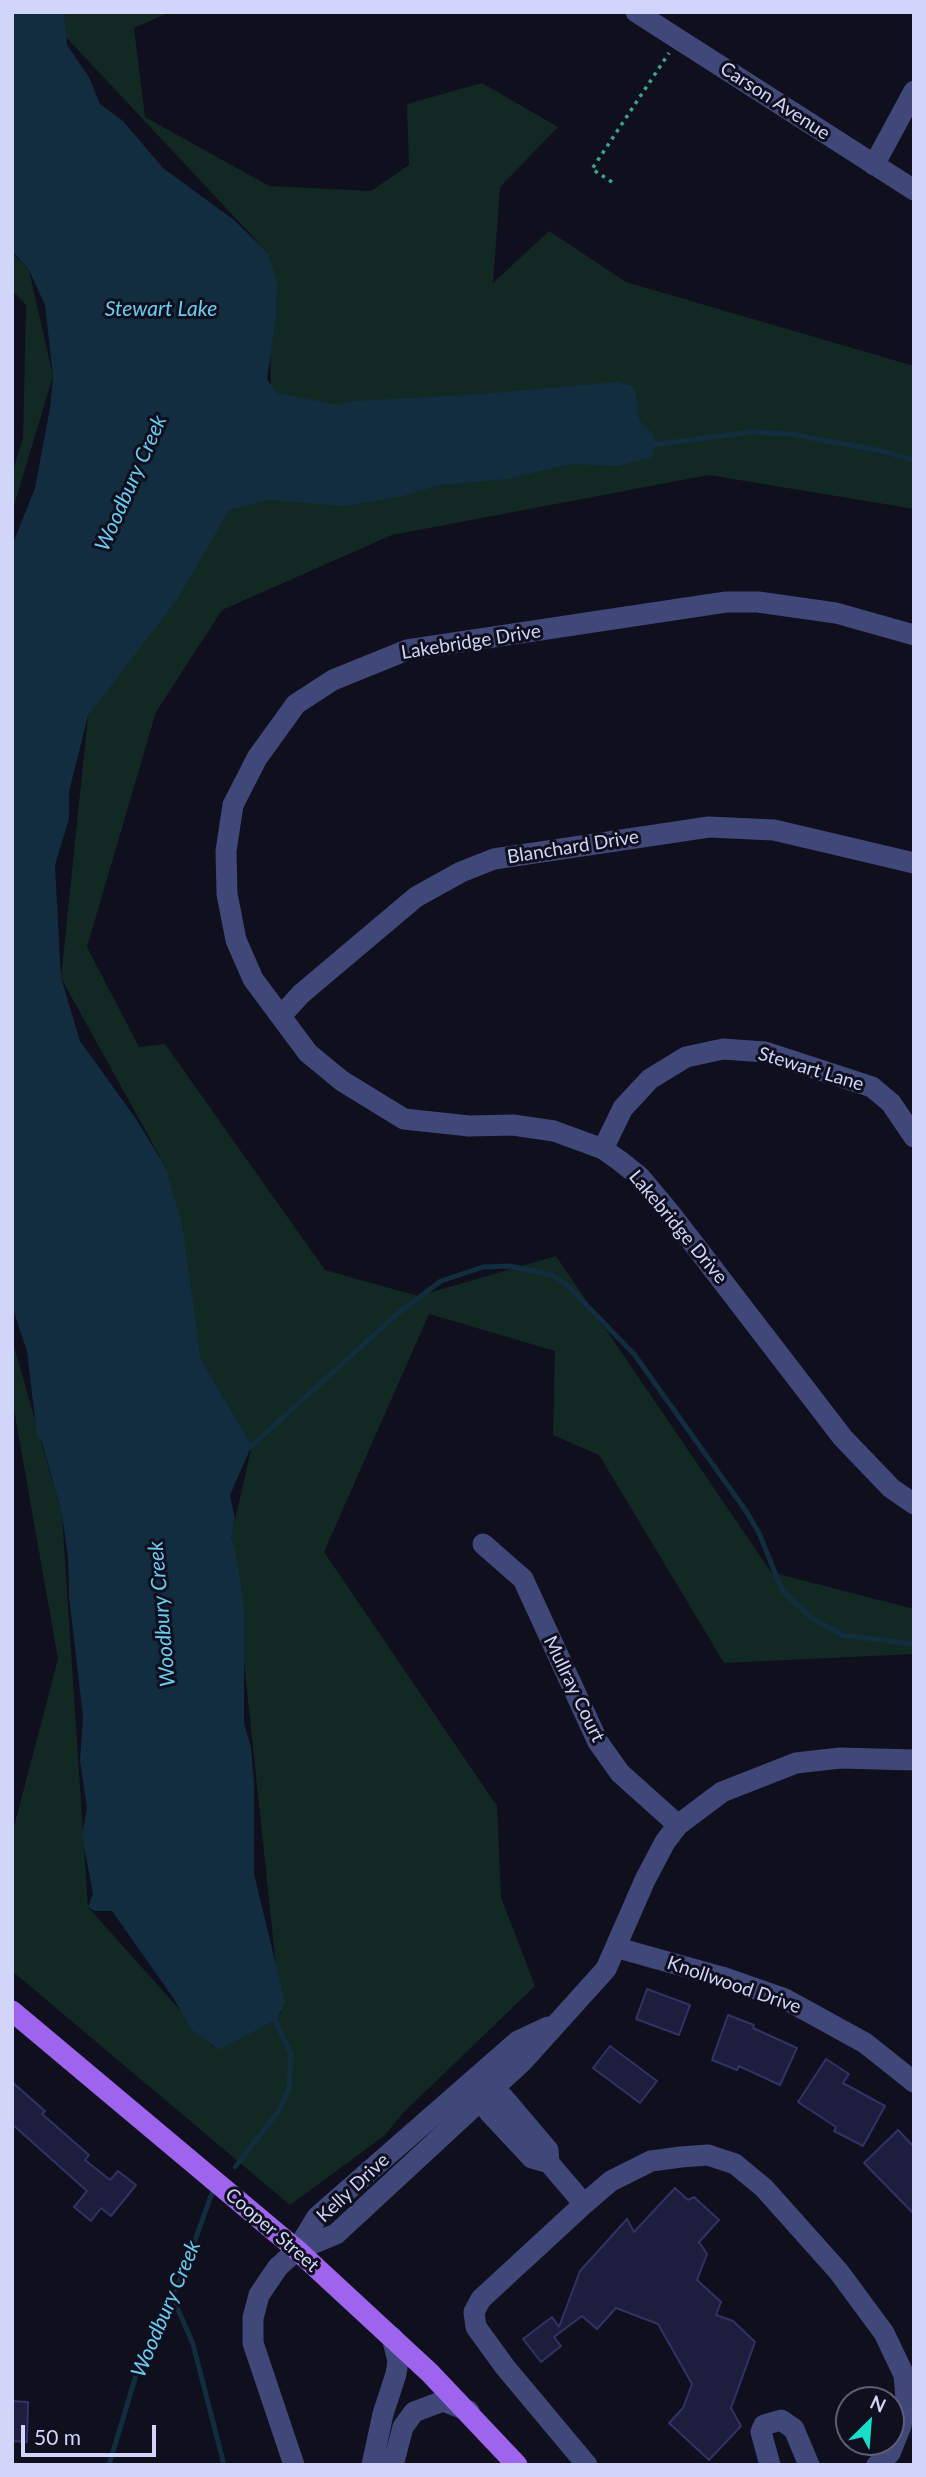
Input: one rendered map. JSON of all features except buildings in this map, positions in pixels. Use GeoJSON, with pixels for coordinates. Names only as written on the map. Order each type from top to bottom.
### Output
{"type":"FeatureCollection","features":[{"type":"Feature","properties":{"kind":"main road","name":"Cooper Street"},"geometry":{"type":"LineString","coordinates":[[12,2011],[297,2250],[392,2336],[470,2412],[517,2465]]}},
{"type":"Feature","properties":{"kind":"street","name":"Carson Avenue"},"geometry":{"type":"LineString","coordinates":[[642,14],[914,190]]}},
{"type":"Feature","properties":{"kind":"street"},"geometry":{"type":"LineString","coordinates":[[874,165],[914,91]]}},
{"type":"Feature","properties":{"kind":"street","name":"Lakebridge Drive"},"geometry":{"type":"LineString","coordinates":[[914,635],[836,613],[758,602],[726,602],[407,650],[333,680],[296,704],[281,722],[257,758],[233,805],[228,839],[227,894],[236,940],[253,979],[308,1053],[342,1082],[404,1119],[554,1131],[603,1149],[640,1177],[866,1465],[914,1504]]}},
{"type":"Feature","properties":{"kind":"street","name":"Blanchard Drive"},"geometry":{"type":"LineString","coordinates":[[281,1016],[301,994],[416,897],[461,872],[494,859],[709,827],[774,830],[914,863]]}},
{"type":"Feature","properties":{"kind":"street","name":"Stewart Lane"},"geometry":{"type":"LineString","coordinates":[[603,1149],[623,1108],[650,1079],[687,1057],[723,1049],[765,1052],[872,1087],[891,1103],[914,1138]]}},
{"type":"Feature","properties":{"kind":"street","name":"Mullray Court"},"geometry":{"type":"LineString","coordinates":[[483,1544],[523,1578],[598,1742],[620,1773],[678,1825]]}},
{"type":"Feature","properties":{"kind":"street","name":"Kelly Drive"},"geometry":{"type":"LineString","coordinates":[[297,2250],[336,2234],[481,2086],[523,2061],[606,1969],[618,1948],[645,1880],[665,1842],[678,1825],[722,1793],[796,1763],[840,1758],[914,1760]]}},
{"type":"Feature","properties":{"kind":"street","name":"Knollwood Drive"},"geometry":{"type":"LineString","coordinates":[[618,1948],[722,1977],[785,1999],[865,2043],[914,2082]]}},
{"type":"Feature","properties":{"kind":"street"},"geometry":{"type":"LineString","coordinates":[[481,2086],[489,2112],[532,2158],[549,2164],[584,2204]]}},
{"type":"Feature","properties":{"kind":"street"},"geometry":{"type":"LineString","coordinates":[[587,2465],[505,2367],[476,2327],[474,2312],[481,2300],[611,2181],[651,2161],[708,2155],[735,2164],[764,2188],[839,2272],[884,2333],[904,2375],[906,2398],[901,2426],[890,2453],[877,2465]]}},
{"type":"Feature","properties":{"kind":"street"},"geometry":{"type":"LineString","coordinates":[[294,2465],[253,2343],[253,2318],[260,2295],[278,2267],[297,2250]]}},
{"type":"Feature","properties":{"kind":"street"},"geometry":{"type":"LineString","coordinates":[[372,2465],[383,2414],[396,2374],[398,2361],[392,2336]]}},
{"type":"Feature","properties":{"kind":"street"},"geometry":{"type":"LineString","coordinates":[[393,2465],[403,2427],[414,2412],[443,2401],[470,2412]]}},
{"type":"Feature","properties":{"kind":"street"},"geometry":{"type":"LineString","coordinates":[[770,2465],[761,2432],[764,2425],[781,2420],[794,2428],[809,2465]]}},
{"type":"Feature","properties":{"kind":"path"},"geometry":{"type":"LineString","coordinates":[[612,182],[592,169],[678,39]]}},
{"type":"Feature","properties":{"kind":"green space"},"geometry":{"type":"Polygon","coordinates":[[[64,12],[170,12],[134,28],[145,117],[269,186],[371,191],[409,165],[407,104],[482,83],[558,127],[500,187],[493,283],[549,231],[626,282],[914,366],[914,509],[709,475],[392,535],[222,610],[156,712],[87,947],[139,1047],[165,1044],[325,1270],[418,1296],[556,1256],[771,1572],[914,1609],[914,1654],[724,1663],[599,1455],[553,1435],[555,1351],[429,1314],[324,1552],[497,1806],[501,1897],[535,1986],[404,2112],[384,2136],[290,2205],[12,1971],[12,1834],[58,1659],[12,1398],[12,1339],[62,1515],[88,1907],[213,2047],[281,2014],[231,1538],[252,1445],[201,1359],[165,1166],[61,978],[88,716],[229,510],[271,388],[268,253],[65,36],[64,12]]]}},
{"type":"Feature","properties":{"kind":"green space"},"geometry":{"type":"Polygon","coordinates":[[[12,253],[29,270],[53,376],[12,512],[12,473],[23,439],[26,305],[12,290],[12,253]]]}},
{"type":"Feature","properties":{"kind":"water","name":"Stewart Lake"},"geometry":{"type":"Polygon","coordinates":[[[12,12],[64,12],[67,45],[89,77],[100,104],[123,121],[163,168],[234,220],[268,253],[277,282],[276,316],[267,379],[277,393],[339,405],[355,401],[483,394],[617,382],[632,386],[636,391],[639,420],[652,433],[656,443],[652,457],[618,466],[570,464],[507,479],[440,485],[403,496],[343,506],[269,500],[229,510],[178,598],[88,716],[69,791],[69,819],[55,865],[61,978],[80,1041],[134,1116],[165,1166],[182,1224],[201,1359],[252,1445],[230,1495],[235,1519],[231,1538],[236,1552],[244,1609],[244,1723],[251,1748],[254,1783],[254,1874],[285,2002],[277,2019],[219,2050],[191,2029],[174,1999],[112,1911],[94,1911],[88,1907],[93,1894],[82,1836],[87,1808],[80,1761],[83,1716],[69,1597],[68,1557],[62,1515],[42,1442],[37,1436],[27,1351],[12,1306],[12,546],[35,488],[50,408],[53,376],[45,305],[29,270],[12,251],[12,12]]]}},
{"type":"Feature","properties":{"kind":"waterway"},"geometry":{"type":"LineString","coordinates":[[651,445],[751,432],[790,434],[882,451],[914,460]]}},
{"type":"Feature","properties":{"kind":"waterway"},"geometry":{"type":"LineString","coordinates":[[247,1450],[397,1314],[441,1281],[483,1267],[510,1266],[552,1275],[567,1285],[634,1354],[746,1511],[759,1533],[782,1590],[810,1617],[842,1635],[914,1644]]}},
{"type":"Feature","properties":{"kind":"waterway","name":"Woodbury Creek"},"geometry":{"type":"LineString","coordinates":[[235,2167],[278,2112],[289,2089],[291,2054],[272,2014]]}},
{"type":"Feature","properties":{"kind":"waterway","name":"Woodbury Creek"},"geometry":{"type":"LineString","coordinates":[[109,2465],[137,2372],[184,2271],[212,2193]]}},
{"type":"Feature","properties":{"kind":"waterway"},"geometry":{"type":"LineString","coordinates":[[173,2298],[193,2344],[224,2465]]}}]}
